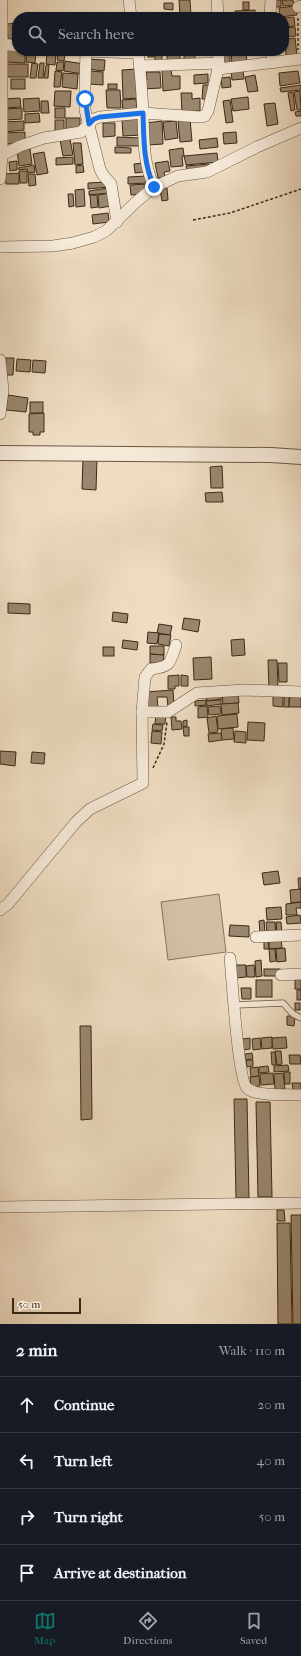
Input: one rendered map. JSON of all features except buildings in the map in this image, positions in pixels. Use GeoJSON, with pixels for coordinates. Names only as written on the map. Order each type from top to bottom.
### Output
{"type":"FeatureCollection","features":[{"type":"Feature","properties":{"kind":"street"},"geometry":{"type":"LineString","coordinates":[[0,178],[2,0]]}},
{"type":"Feature","properties":{"kind":"street"},"geometry":{"type":"LineString","coordinates":[[129,0],[130,12]]}},
{"type":"Feature","properties":{"kind":"street"},"geometry":{"type":"LineString","coordinates":[[217,0],[218,12]]}},
{"type":"Feature","properties":{"kind":"street"},"geometry":{"type":"LineString","coordinates":[[270,12],[271,0]]}},
{"type":"Feature","properties":{"kind":"street"},"geometry":{"type":"LineString","coordinates":[[2,50],[12,47]]}},
{"type":"Feature","properties":{"kind":"street"},"geometry":{"type":"LineString","coordinates":[[86,56],[85,99],[89,124],[100,169],[111,184],[117,222]]}},
{"type":"Feature","properties":{"kind":"street"},"geometry":{"type":"LineString","coordinates":[[139,56],[143,113],[144,155],[148,174],[154,187]]}},
{"type":"Feature","properties":{"kind":"street"},"geometry":{"type":"LineString","coordinates":[[1,156],[20,146],[44,138],[81,132],[94,119],[100,117],[143,113],[200,117],[205,116],[208,111],[218,66],[219,56]]}},
{"type":"Feature","properties":{"kind":"street"},"geometry":{"type":"LineString","coordinates":[[272,56],[273,63]]}},
{"type":"Feature","properties":{"kind":"street"},"geometry":{"type":"LineString","coordinates":[[140,66],[218,66],[300,60]]}},
{"type":"Feature","properties":{"kind":"street"},"geometry":{"type":"LineString","coordinates":[[0,248],[73,244],[94,237],[106,231],[117,222],[134,203],[154,187],[178,176],[207,172],[257,147],[301,128]]}},
{"type":"Feature","properties":{"kind":"street"},"geometry":{"type":"LineString","coordinates":[[0,360],[0,414]]}},
{"type":"Feature","properties":{"kind":"street"},"geometry":{"type":"LineString","coordinates":[[0,453],[271,455],[301,457]]}},
{"type":"Feature","properties":{"kind":"street"},"geometry":{"type":"LineString","coordinates":[[0,910],[8,904],[76,822],[90,810],[143,783],[142,712],[145,677],[151,669],[164,667],[170,662],[176,645]]}},
{"type":"Feature","properties":{"kind":"street"},"geometry":{"type":"LineString","coordinates":[[142,712],[168,712],[197,693],[244,690],[301,692]]}},
{"type":"Feature","properties":{"kind":"street"},"geometry":{"type":"LineString","coordinates":[[256,937],[301,935]]}},
{"type":"Feature","properties":{"kind":"street"},"geometry":{"type":"LineString","coordinates":[[230,958],[240,1065],[242,1077],[246,1086],[256,1092],[301,1095]]}},
{"type":"Feature","properties":{"kind":"street"},"geometry":{"type":"LineString","coordinates":[[281,975],[301,974]]}},
{"type":"Feature","properties":{"kind":"street"},"geometry":{"type":"LineString","coordinates":[[0,1207],[301,1203]]}},
{"type":"Feature","properties":{"kind":"lane"},"geometry":{"type":"LineString","coordinates":[[235,1005],[283,1003],[293,1014],[301,1018]]}},
{"type":"Feature","properties":{"kind":"path"},"geometry":{"type":"LineString","coordinates":[[300,6],[300,60]]}},
{"type":"Feature","properties":{"kind":"path"},"geometry":{"type":"LineString","coordinates":[[193,220],[230,213],[301,189]]}},
{"type":"Feature","properties":{"kind":"path"},"geometry":{"type":"LineString","coordinates":[[143,783],[154,766],[164,744],[168,712]]}},
{"type":"Feature","properties":{"kind":"shaded area"},"geometry":{"type":"Polygon","coordinates":[[[219,894],[226,952],[168,960],[161,902],[219,894]]]}},
{"type":"Feature","properties":{"kind":"route"},"geometry":{"type":"LineString","coordinates":[[85,99],[89,124],[94,119],[100,117],[143,113],[144,155],[148,174],[154,187]]}}]}
